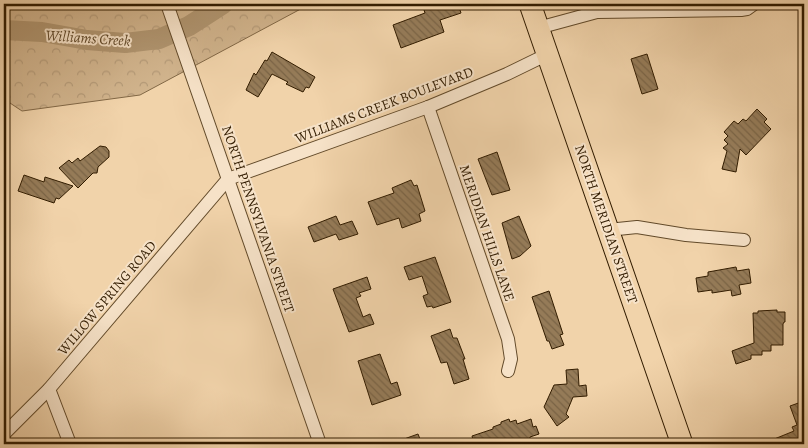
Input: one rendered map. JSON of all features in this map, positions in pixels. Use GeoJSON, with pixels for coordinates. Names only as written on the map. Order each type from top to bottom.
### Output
{"type":"FeatureCollection","features":[{"type":"Feature","properties":{"kind":"main road","name":"NORTH MERIDIAN STREET"},"geometry":{"type":"LineString","coordinates":[[530,4],[682,444]]}},
{"type":"Feature","properties":{"kind":"street","name":"NORTH PENNSYLVANIA STREET"},"geometry":{"type":"LineString","coordinates":[[167,4],[320,444]]}},
{"type":"Feature","properties":{"kind":"street"},"geometry":{"type":"LineString","coordinates":[[538,28],[597,12],[730,6],[747,9],[754,4]]}},
{"type":"Feature","properties":{"kind":"street","name":"WILLIAMS CREEK BOULEVARD"},"geometry":{"type":"LineString","coordinates":[[228,179],[428,107],[507,74],[548,54]]}},
{"type":"Feature","properties":{"kind":"street","name":"MERIDIAN HILLS LANE"},"geometry":{"type":"LineString","coordinates":[[428,107],[508,339],[511,359],[508,371]]}},
{"type":"Feature","properties":{"kind":"street","name":"WILLOW SPRING ROAD"},"geometry":{"type":"LineString","coordinates":[[4,434],[49,389],[228,179]]}},
{"type":"Feature","properties":{"kind":"street"},"geometry":{"type":"LineString","coordinates":[[608,230],[637,227],[686,235],[744,240]]}},
{"type":"Feature","properties":{"kind":"street"},"geometry":{"type":"LineString","coordinates":[[49,389],[70,444]]}},
{"type":"Feature","properties":{"kind":"green space"},"geometry":{"type":"Polygon","coordinates":[[[4,4],[310,4],[140,95],[22,111],[4,99],[4,4]]]}},
{"type":"Feature","properties":{"kind":"building"},"geometry":{"type":"Polygon","coordinates":[[[422,4],[458,4],[461,13],[440,20],[444,32],[401,48],[393,25],[425,13],[422,4]]]}},
{"type":"Feature","properties":{"kind":"building"},"geometry":{"type":"Polygon","coordinates":[[[272,52],[315,77],[309,88],[306,87],[303,92],[286,84],[288,82],[272,74],[258,97],[246,90],[254,73],[256,75],[272,52]]]}},
{"type":"Feature","properties":{"kind":"building"},"geometry":{"type":"Polygon","coordinates":[[[647,54],[658,89],[642,94],[631,59],[647,54]]]}},
{"type":"Feature","properties":{"kind":"building"},"geometry":{"type":"Polygon","coordinates":[[[757,109],[767,119],[764,122],[771,129],[746,155],[740,149],[736,172],[722,169],[727,151],[723,148],[728,144],[724,140],[728,136],[724,132],[734,121],[738,124],[743,119],[746,121],[757,109]]]}},
{"type":"Feature","properties":{"kind":"building"},"geometry":{"type":"Polygon","coordinates":[[[100,146],[106,147],[109,151],[109,157],[98,167],[97,173],[93,173],[78,188],[59,168],[69,160],[72,163],[78,158],[80,161],[100,146]]]}},
{"type":"Feature","properties":{"kind":"building"},"geometry":{"type":"Polygon","coordinates":[[[497,152],[510,190],[492,195],[478,159],[497,152]]]}},
{"type":"Feature","properties":{"kind":"building"},"geometry":{"type":"Polygon","coordinates":[[[24,175],[44,182],[45,177],[73,186],[59,199],[56,198],[54,203],[18,191],[24,175]]]}},
{"type":"Feature","properties":{"kind":"building"},"geometry":{"type":"Polygon","coordinates":[[[411,180],[414,186],[417,185],[425,211],[419,214],[421,221],[402,228],[399,218],[377,225],[368,202],[394,193],[392,188],[411,180]]]}},
{"type":"Feature","properties":{"kind":"building"},"geometry":{"type":"Polygon","coordinates":[[[336,216],[340,225],[352,221],[358,234],[339,240],[336,234],[314,242],[308,227],[336,216]]]}},
{"type":"Feature","properties":{"kind":"building"},"geometry":{"type":"Polygon","coordinates":[[[519,216],[531,246],[520,256],[512,259],[502,223],[519,216]]]}},
{"type":"Feature","properties":{"kind":"building"},"geometry":{"type":"Polygon","coordinates":[[[435,257],[451,302],[433,308],[432,306],[427,307],[423,296],[428,294],[422,276],[409,280],[404,267],[435,257]]]}},
{"type":"Feature","properties":{"kind":"building"},"geometry":{"type":"Polygon","coordinates":[[[736,267],[737,271],[749,269],[751,283],[739,285],[741,294],[732,296],[731,290],[712,293],[712,290],[698,292],[696,278],[708,276],[708,272],[736,267]]]}},
{"type":"Feature","properties":{"kind":"building"},"geometry":{"type":"Polygon","coordinates":[[[367,277],[371,289],[359,293],[361,296],[356,298],[363,317],[370,314],[374,324],[349,332],[333,289],[367,277]]]}},
{"type":"Feature","properties":{"kind":"building"},"geometry":{"type":"Polygon","coordinates":[[[549,291],[563,334],[560,335],[564,345],[552,349],[549,341],[547,341],[532,297],[549,291]]]}},
{"type":"Feature","properties":{"kind":"building"},"geometry":{"type":"Polygon","coordinates":[[[777,310],[777,312],[785,312],[783,345],[771,345],[771,351],[762,351],[762,355],[751,355],[751,359],[736,364],[732,351],[754,343],[753,313],[777,310]]]}},
{"type":"Feature","properties":{"kind":"building"},"geometry":{"type":"Polygon","coordinates":[[[450,329],[453,338],[457,338],[465,359],[463,359],[469,379],[454,384],[447,362],[441,363],[431,336],[450,329]]]}},
{"type":"Feature","properties":{"kind":"building"},"geometry":{"type":"Polygon","coordinates":[[[380,354],[391,384],[397,382],[401,395],[372,405],[358,361],[380,354]]]}},
{"type":"Feature","properties":{"kind":"building"},"geometry":{"type":"Polygon","coordinates":[[[578,369],[579,386],[586,385],[587,396],[573,397],[566,414],[569,417],[557,426],[544,407],[554,385],[567,384],[566,370],[578,369]]]}},
{"type":"Feature","properties":{"kind":"building"},"geometry":{"type":"Polygon","coordinates":[[[804,401],[804,441],[793,444],[762,444],[794,431],[792,427],[797,425],[790,406],[804,401]]]}},
{"type":"Feature","properties":{"kind":"building"},"geometry":{"type":"Polygon","coordinates":[[[509,419],[510,422],[516,420],[517,424],[531,419],[533,427],[536,426],[539,434],[530,437],[530,439],[508,444],[474,444],[472,436],[493,429],[493,427],[501,424],[501,422],[509,419]]]}},
{"type":"Feature","properties":{"kind":"building"},"geometry":{"type":"Polygon","coordinates":[[[418,434],[422,444],[393,444],[393,443],[418,434]]]}},
{"type":"Feature","properties":{"kind":"waterway","name":"Williams Creek"},"geometry":{"type":"LineString","coordinates":[[4,30],[42,32],[87,40],[125,43],[159,39],[189,26],[223,4]]}}]}
